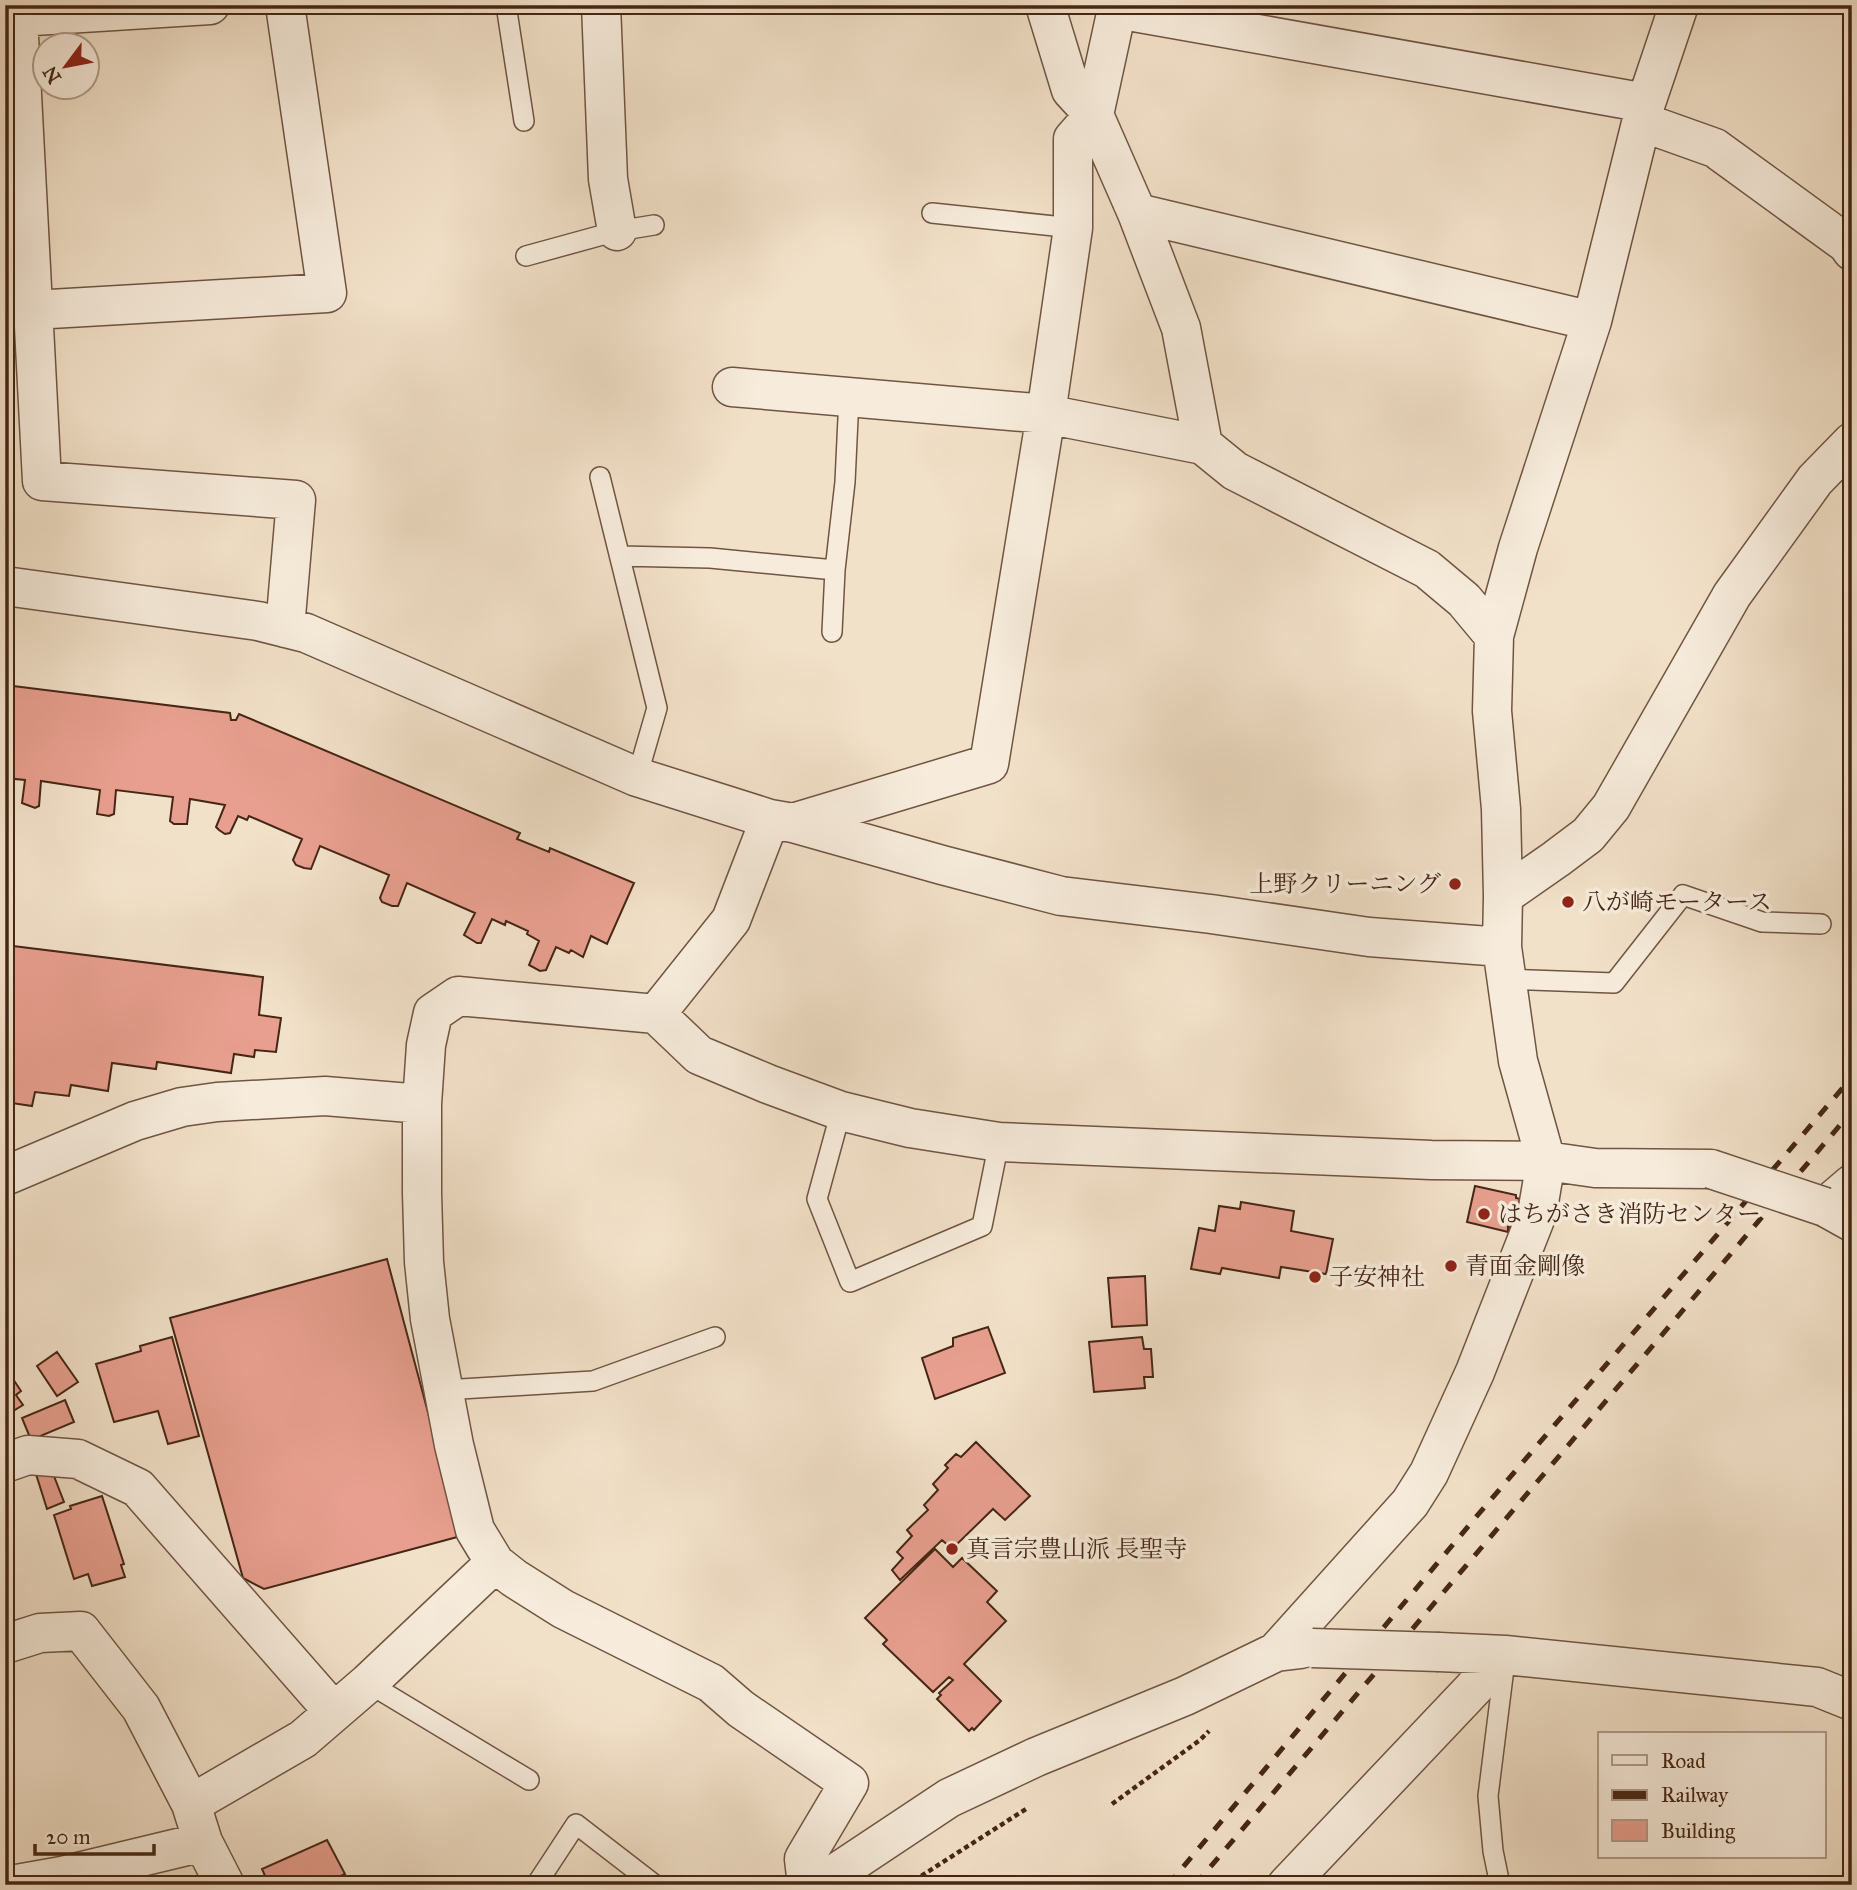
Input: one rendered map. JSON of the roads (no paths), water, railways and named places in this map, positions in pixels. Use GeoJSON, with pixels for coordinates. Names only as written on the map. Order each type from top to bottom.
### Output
{"type":"FeatureCollection","features":[{"type":"Feature","properties":{"kind":"street"},"geometry":{"type":"LineString","coordinates":[[210,5],[18,17],[42,481],[296,500],[285,628]]}},
{"type":"Feature","properties":{"kind":"street"},"geometry":{"type":"LineString","coordinates":[[33,310],[327,293],[285,5]]}},
{"type":"Feature","properties":{"kind":"street"},"geometry":{"type":"LineString","coordinates":[[601,5],[608,179],[617,231]]}},
{"type":"Feature","properties":{"kind":"street"},"geometry":{"type":"LineString","coordinates":[[1045,5],[1071,90],[1094,116],[1137,213],[1181,328],[1203,445]]}},
{"type":"Feature","properties":{"kind":"street"},"geometry":{"type":"LineString","coordinates":[[1294,1650],[1410,1503],[1430,1473],[1475,1372],[1537,1214],[1546,1161],[1518,1061],[1505,963],[1501,810],[1492,711],[1494,636],[1518,548],[1592,320],[1644,113],[1679,5]]}},
{"type":"Feature","properties":{"kind":"street"},"geometry":{"type":"LineString","coordinates":[[656,1014],[731,920],[782,821],[989,764],[1046,414],[1073,228],[1073,139],[1094,116],[1117,9],[1644,113],[1714,148],[1847,244],[1852,251]]}},
{"type":"Feature","properties":{"kind":"street"},"geometry":{"type":"LineString","coordinates":[[1137,213],[1592,320]]}},
{"type":"Feature","properties":{"kind":"street"},"geometry":{"type":"LineString","coordinates":[[732,387],[1046,414],[1203,445],[1235,471],[1427,569],[1464,600],[1494,636]]}},
{"type":"Feature","properties":{"kind":"street"},"geometry":{"type":"LineString","coordinates":[[1503,896],[1588,835],[1611,807],[1732,595],[1815,480],[1852,442]]}},
{"type":"Feature","properties":{"kind":"street"},"geometry":{"type":"LineString","coordinates":[[5,586],[258,621],[306,634],[637,776],[782,821],[1061,896],[1369,937],[1505,963]]}},
{"type":"Feature","properties":{"kind":"street"},"geometry":{"type":"LineString","coordinates":[[807,1885],[804,1859],[849,1783],[741,1709],[711,1683],[563,1609],[514,1578],[495,1563],[475,1530],[454,1445],[430,1319],[424,1262],[422,1104],[426,1045],[433,1013],[458,996],[656,1014],[699,1055],[768,1084],[841,1111],[910,1128],[999,1142],[1432,1160],[1546,1161],[1595,1168],[1711,1170],[1843,1204]]}},
{"type":"Feature","properties":{"kind":"street"},"geometry":{"type":"LineString","coordinates":[[5,1176],[135,1121],[182,1107],[218,1102],[325,1096],[422,1104]]}},
{"type":"Feature","properties":{"kind":"street"},"geometry":{"type":"LineString","coordinates":[[5,1463],[28,1455],[78,1459],[138,1488],[334,1712]]}},
{"type":"Feature","properties":{"kind":"street"},"geometry":{"type":"LineString","coordinates":[[191,1804],[303,1739],[368,1683],[495,1563]]}},
{"type":"Feature","properties":{"kind":"street"},"geometry":{"type":"LineString","coordinates":[[5,1644],[40,1633],[81,1630],[141,1707],[191,1804],[203,1842],[225,1885]]}},
{"type":"Feature","properties":{"kind":"street"},"geometry":{"type":"LineString","coordinates":[[818,1885],[949,1798],[1036,1757],[1294,1650],[1505,1655],[1817,1687],[1852,1701]]}},
{"type":"Feature","properties":{"kind":"street"},"geometry":{"type":"LineString","coordinates":[[1287,1885],[1505,1655]]}},
{"type":"Feature","properties":{"kind":"street"},"geometry":{"type":"LineString","coordinates":[[11,1885],[62,1880],[203,1842]]}},
{"type":"Feature","properties":{"kind":"lane"},"geometry":{"type":"LineString","coordinates":[[506,5],[524,121]]}},
{"type":"Feature","properties":{"kind":"lane"},"geometry":{"type":"LineString","coordinates":[[932,213],[1073,228]]}},
{"type":"Feature","properties":{"kind":"lane"},"geometry":{"type":"LineString","coordinates":[[526,256],[617,231],[654,225]]}},
{"type":"Feature","properties":{"kind":"lane"},"geometry":{"type":"LineString","coordinates":[[832,632],[835,570],[845,482],[849,397]]}},
{"type":"Feature","properties":{"kind":"lane"},"geometry":{"type":"LineString","coordinates":[[600,477],[657,708],[637,776]]}},
{"type":"Feature","properties":{"kind":"lane"},"geometry":{"type":"LineString","coordinates":[[620,556],[710,558],[835,570]]}},
{"type":"Feature","properties":{"kind":"lane"},"geometry":{"type":"LineString","coordinates":[[1505,963],[1614,983],[1683,895],[1762,922],[1821,924]]}},
{"type":"Feature","properties":{"kind":"lane"},"geometry":{"type":"LineString","coordinates":[[841,1111],[817,1199],[850,1282],[982,1226],[999,1142]]}},
{"type":"Feature","properties":{"kind":"lane"},"geometry":{"type":"LineString","coordinates":[[444,1390],[593,1381],[715,1337]]}},
{"type":"Feature","properties":{"kind":"lane"},"geometry":{"type":"LineString","coordinates":[[1500,1885],[1493,1851],[1488,1796],[1505,1655]]}},
{"type":"Feature","properties":{"kind":"lane"},"geometry":{"type":"LineString","coordinates":[[368,1683],[529,1780]]}},
{"type":"Feature","properties":{"kind":"lane"},"geometry":{"type":"LineString","coordinates":[[536,1885],[576,1824],[655,1885]]}},
{"type":"Feature","properties":{"kind":"railway"},"geometry":{"type":"LineString","coordinates":[[1168,1885],[1476,1517],[1852,1077]]}},
{"type":"Feature","properties":{"kind":"railway"},"geometry":{"type":"LineString","coordinates":[[1195,1885],[1852,1111]]}},
{"type":"Feature","properties":{"kind":"place","name":"上野クリーニング"},"geometry":{"type":"Point","coordinates":[1455,884]}},
{"type":"Feature","properties":{"kind":"place","name":"八が崎モータース"},"geometry":{"type":"Point","coordinates":[1568,902]}},
{"type":"Feature","properties":{"kind":"place","name":"はちがさき消防センター"},"geometry":{"type":"Point","coordinates":[1484,1214]}},
{"type":"Feature","properties":{"kind":"place","name":"青面金剛像"},"geometry":{"type":"Point","coordinates":[1451,1266]}},
{"type":"Feature","properties":{"kind":"place","name":"子安神社"},"geometry":{"type":"Point","coordinates":[1315,1277]}},
{"type":"Feature","properties":{"kind":"place","name":"真言宗豊山派 長聖寺"},"geometry":{"type":"Point","coordinates":[952,1549]}}]}
